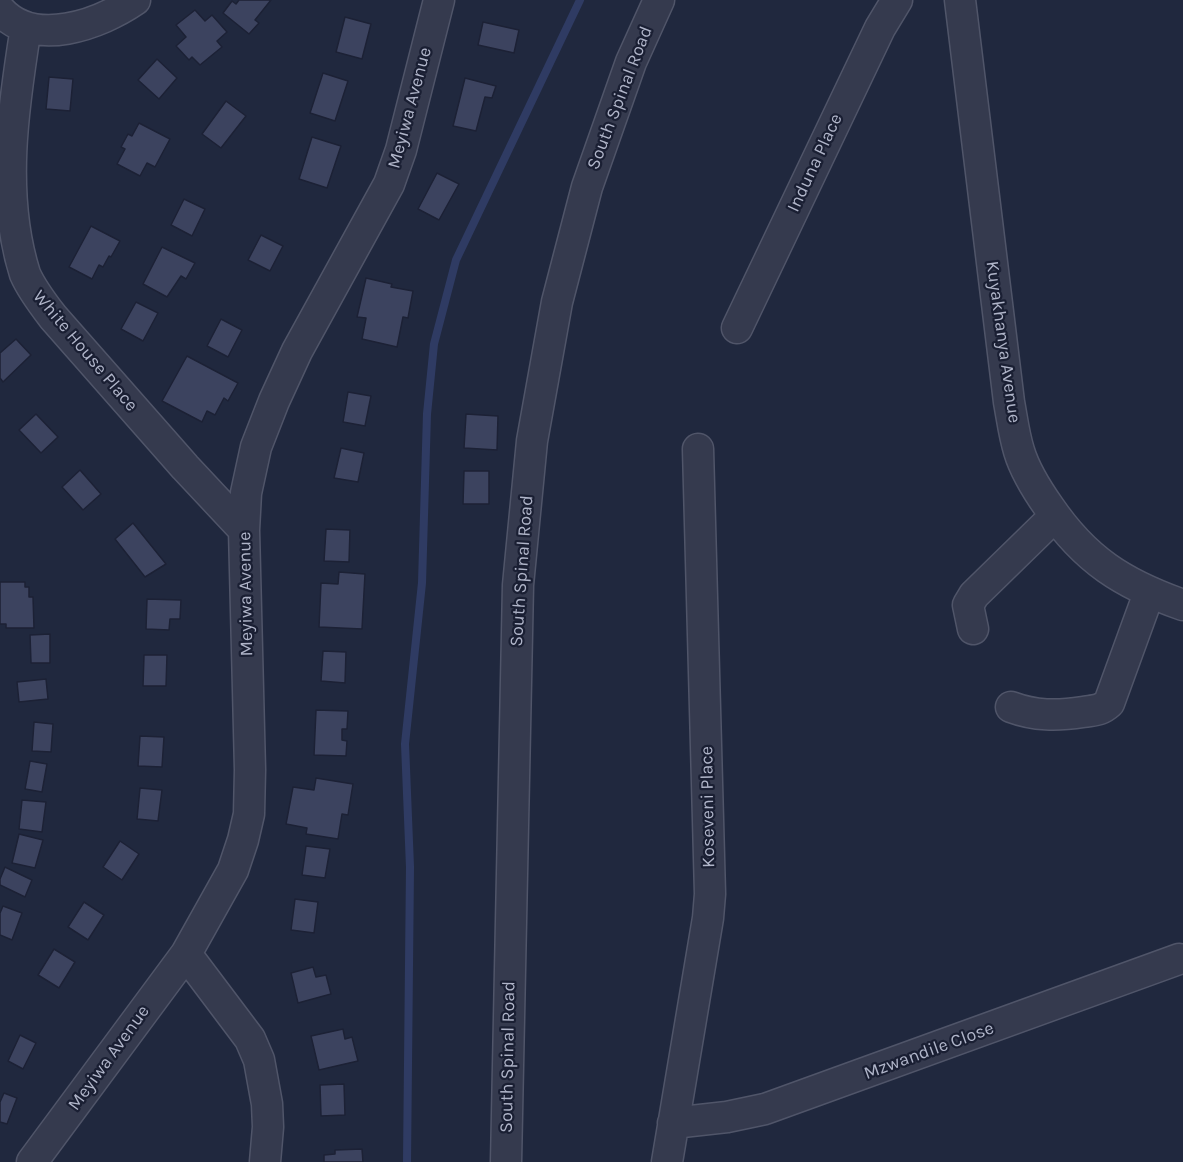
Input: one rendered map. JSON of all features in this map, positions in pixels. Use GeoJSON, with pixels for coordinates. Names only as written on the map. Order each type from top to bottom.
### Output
{"type":"FeatureCollection","features":[{"type":"Feature","properties":{"kind":"street"},"geometry":{"type":"LineString","coordinates":[[0,9],[27,27],[55,30],[86,25],[135,0]]}},
{"type":"Feature","properties":{"kind":"street","name":"Meyiwa Avenue"},"geometry":{"type":"LineString","coordinates":[[32,1162],[186,954],[233,870],[249,814],[244,530],[246,492],[256,447],[297,351],[389,184],[401,150],[439,0]]}},
{"type":"Feature","properties":{"kind":"street","name":"South Spinal Road"},"geometry":{"type":"LineString","coordinates":[[506,1162],[518,596],[532,441],[557,302],[587,187],[631,62],[659,0]]}},
{"type":"Feature","properties":{"kind":"street","name":"Induna Place"},"geometry":{"type":"LineString","coordinates":[[737,328],[880,28],[897,0]]}},
{"type":"Feature","properties":{"kind":"street","name":"Kuyakhanya Avenue"},"geometry":{"type":"LineString","coordinates":[[960,0],[1009,402],[1019,451],[1035,487],[1064,529],[1094,560],[1149,593],[1183,605]]}},
{"type":"Feature","properties":{"kind":"street","name":"White House Place"},"geometry":{"type":"LineString","coordinates":[[27,27],[10,127],[8,175],[14,231],[26,275],[37,296],[53,317],[185,467],[244,530]]}},
{"type":"Feature","properties":{"kind":"street","name":"Koseveni Place"},"geometry":{"type":"LineString","coordinates":[[667,1162],[708,918],[710,894],[698,449]]}},
{"type":"Feature","properties":{"kind":"street"},"geometry":{"type":"LineString","coordinates":[[973,629],[968,605],[974,595],[1055,516]]}},
{"type":"Feature","properties":{"kind":"street"},"geometry":{"type":"LineString","coordinates":[[1011,707],[1028,713],[1044,715],[1063,715],[1102,709],[1109,703],[1149,593]]}},
{"type":"Feature","properties":{"kind":"street"},"geometry":{"type":"LineString","coordinates":[[186,954],[250,1039],[259,1060],[267,1104],[265,1162]]}},
{"type":"Feature","properties":{"kind":"street","name":"Mzwandile Close"},"geometry":{"type":"LineString","coordinates":[[673,1123],[727,1117],[765,1109],[1179,958]]}},
{"type":"Feature","properties":{"kind":"building"},"geometry":{"type":"Polygon","coordinates":[[[239,0],[271,0],[255,20],[259,23],[249,34],[223,13],[232,1],[236,4],[239,0]]]}},
{"type":"Feature","properties":{"kind":"building"},"geometry":{"type":"Polygon","coordinates":[[[195,10],[205,21],[212,15],[227,32],[217,41],[222,47],[200,65],[192,57],[189,60],[176,46],[186,37],[176,25],[195,10]]]}},
{"type":"Feature","properties":{"kind":"building"},"geometry":{"type":"Polygon","coordinates":[[[345,17],[371,24],[362,59],[336,52],[345,17]]]}},
{"type":"Feature","properties":{"kind":"building"},"geometry":{"type":"Polygon","coordinates":[[[483,22],[519,30],[514,53],[478,45],[483,22]]]}},
{"type":"Feature","properties":{"kind":"building"},"geometry":{"type":"Polygon","coordinates":[[[157,59],[177,78],[159,99],[138,80],[157,59]]]}},
{"type":"Feature","properties":{"kind":"building"},"geometry":{"type":"Polygon","coordinates":[[[323,73],[348,81],[335,121],[310,113],[323,73]]]}},
{"type":"Feature","properties":{"kind":"building"},"geometry":{"type":"Polygon","coordinates":[[[49,77],[73,79],[70,111],[46,109],[49,77]]]}},
{"type":"Feature","properties":{"kind":"building"},"geometry":{"type":"Polygon","coordinates":[[[465,78],[496,86],[492,98],[485,97],[476,131],[453,126],[465,78]]]}},
{"type":"Feature","properties":{"kind":"building"},"geometry":{"type":"Polygon","coordinates":[[[226,101],[246,116],[221,148],[202,134],[226,101]]]}},
{"type":"Feature","properties":{"kind":"building"},"geometry":{"type":"Polygon","coordinates":[[[139,123],[170,139],[155,167],[147,163],[140,176],[117,164],[125,149],[121,147],[128,134],[132,136],[139,123]]]}},
{"type":"Feature","properties":{"kind":"building"},"geometry":{"type":"Polygon","coordinates":[[[312,137],[341,146],[327,188],[299,179],[312,137]]]}},
{"type":"Feature","properties":{"kind":"building"},"geometry":{"type":"Polygon","coordinates":[[[437,173],[459,184],[439,220],[418,209],[437,173]]]}},
{"type":"Feature","properties":{"kind":"building"},"geometry":{"type":"Polygon","coordinates":[[[184,199],[205,209],[192,236],[171,225],[184,199]]]}},
{"type":"Feature","properties":{"kind":"building"},"geometry":{"type":"Polygon","coordinates":[[[91,226],[120,241],[103,267],[99,265],[92,279],[69,267],[91,226]]]}},
{"type":"Feature","properties":{"kind":"building"},"geometry":{"type":"Polygon","coordinates":[[[261,235],[283,246],[270,271],[248,260],[261,235]]]}},
{"type":"Feature","properties":{"kind":"building"},"geometry":{"type":"Polygon","coordinates":[[[162,247],[195,263],[186,279],[181,276],[167,297],[143,284],[162,247]]]}},
{"type":"Feature","properties":{"kind":"building"},"geometry":{"type":"Polygon","coordinates":[[[366,278],[392,284],[391,287],[413,291],[408,318],[403,317],[397,347],[362,339],[366,318],[357,317],[366,278]]]}},
{"type":"Feature","properties":{"kind":"building"},"geometry":{"type":"Polygon","coordinates":[[[136,302],[158,313],[143,341],[121,329],[136,302]]]}},
{"type":"Feature","properties":{"kind":"building"},"geometry":{"type":"Polygon","coordinates":[[[221,319],[242,330],[228,357],[207,346],[221,319]]]}},
{"type":"Feature","properties":{"kind":"building"},"geometry":{"type":"Polygon","coordinates":[[[16,339],[31,355],[3,382],[0,378],[0,353],[16,339]]]}},
{"type":"Feature","properties":{"kind":"building"},"geometry":{"type":"Polygon","coordinates":[[[187,356],[238,383],[228,401],[224,398],[215,415],[207,411],[202,422],[162,401],[187,356]]]}},
{"type":"Feature","properties":{"kind":"building"},"geometry":{"type":"Polygon","coordinates":[[[348,392],[371,396],[365,426],[343,422],[348,392]]]}},
{"type":"Feature","properties":{"kind":"building"},"geometry":{"type":"Polygon","coordinates":[[[36,414],[58,437],[41,453],[19,430],[36,414]]]}},
{"type":"Feature","properties":{"kind":"building"},"geometry":{"type":"Polygon","coordinates":[[[466,414],[498,416],[497,450],[464,448],[466,414]]]}},
{"type":"Feature","properties":{"kind":"building"},"geometry":{"type":"Polygon","coordinates":[[[341,448],[364,453],[358,482],[334,478],[341,448]]]}},
{"type":"Feature","properties":{"kind":"building"},"geometry":{"type":"Polygon","coordinates":[[[80,470],[101,494],[83,510],[62,487],[80,470]]]}},
{"type":"Feature","properties":{"kind":"building"},"geometry":{"type":"Polygon","coordinates":[[[464,471],[489,471],[489,504],[463,504],[464,471]]]}},
{"type":"Feature","properties":{"kind":"building"},"geometry":{"type":"Polygon","coordinates":[[[133,523],[166,564],[145,577],[115,539],[133,523]]]}},
{"type":"Feature","properties":{"kind":"building"},"geometry":{"type":"Polygon","coordinates":[[[326,529],[350,530],[349,562],[324,561],[326,529]]]}},
{"type":"Feature","properties":{"kind":"building"},"geometry":{"type":"Polygon","coordinates":[[[339,572],[365,574],[362,629],[319,627],[321,583],[338,584],[339,572]]]}},
{"type":"Feature","properties":{"kind":"building"},"geometry":{"type":"Polygon","coordinates":[[[0,582],[25,582],[25,587],[29,587],[29,597],[33,597],[34,628],[6,628],[6,624],[0,624],[0,582]]]}},
{"type":"Feature","properties":{"kind":"building"},"geometry":{"type":"Polygon","coordinates":[[[147,599],[181,600],[180,619],[170,619],[169,630],[146,629],[147,599]]]}},
{"type":"Feature","properties":{"kind":"building"},"geometry":{"type":"Polygon","coordinates":[[[50,634],[50,663],[31,663],[30,635],[50,634]]]}},
{"type":"Feature","properties":{"kind":"building"},"geometry":{"type":"Polygon","coordinates":[[[323,651],[346,652],[345,683],[321,681],[323,651]]]}},
{"type":"Feature","properties":{"kind":"building"},"geometry":{"type":"Polygon","coordinates":[[[144,655],[167,655],[166,686],[143,686],[144,655]]]}},
{"type":"Feature","properties":{"kind":"building"},"geometry":{"type":"Polygon","coordinates":[[[46,679],[48,699],[19,702],[17,682],[46,679]]]}},
{"type":"Feature","properties":{"kind":"building"},"geometry":{"type":"Polygon","coordinates":[[[316,710],[348,711],[347,729],[342,729],[342,740],[347,741],[346,756],[314,755],[316,710]]]}},
{"type":"Feature","properties":{"kind":"building"},"geometry":{"type":"Polygon","coordinates":[[[34,722],[53,724],[51,752],[32,751],[34,722]]]}},
{"type":"Feature","properties":{"kind":"building"},"geometry":{"type":"Polygon","coordinates":[[[140,736],[164,737],[162,767],[138,766],[140,736]]]}},
{"type":"Feature","properties":{"kind":"building"},"geometry":{"type":"Polygon","coordinates":[[[30,761],[47,764],[42,792],[25,789],[30,761]]]}},
{"type":"Feature","properties":{"kind":"building"},"geometry":{"type":"Polygon","coordinates":[[[316,778],[353,784],[348,815],[342,814],[338,839],[306,834],[307,828],[286,824],[293,787],[314,790],[316,778]]]}},
{"type":"Feature","properties":{"kind":"building"},"geometry":{"type":"Polygon","coordinates":[[[140,788],[162,790],[158,821],[137,819],[140,788]]]}},
{"type":"Feature","properties":{"kind":"building"},"geometry":{"type":"Polygon","coordinates":[[[22,800],[46,802],[42,832],[19,829],[22,800]]]}},
{"type":"Feature","properties":{"kind":"building"},"geometry":{"type":"Polygon","coordinates":[[[19,834],[43,840],[35,868],[12,863],[19,834]]]}},
{"type":"Feature","properties":{"kind":"building"},"geometry":{"type":"Polygon","coordinates":[[[120,841],[139,854],[122,880],[103,867],[120,841]]]}},
{"type":"Feature","properties":{"kind":"building"},"geometry":{"type":"Polygon","coordinates":[[[306,846],[330,849],[325,878],[302,875],[306,846]]]}},
{"type":"Feature","properties":{"kind":"building"},"geometry":{"type":"Polygon","coordinates":[[[5,867],[32,880],[25,897],[0,885],[5,867]]]}},
{"type":"Feature","properties":{"kind":"building"},"geometry":{"type":"Polygon","coordinates":[[[295,899],[318,902],[314,933],[291,930],[295,899]]]}},
{"type":"Feature","properties":{"kind":"building"},"geometry":{"type":"Polygon","coordinates":[[[84,902],[104,915],[88,940],[68,927],[84,902]]]}},
{"type":"Feature","properties":{"kind":"building"},"geometry":{"type":"Polygon","coordinates":[[[3,906],[22,913],[12,940],[0,935],[0,913],[3,906]]]}},
{"type":"Feature","properties":{"kind":"building"},"geometry":{"type":"Polygon","coordinates":[[[54,949],[75,962],[59,988],[38,975],[54,949]]]}},
{"type":"Feature","properties":{"kind":"building"},"geometry":{"type":"Polygon","coordinates":[[[313,967],[316,977],[326,975],[331,994],[298,1003],[291,973],[313,967]]]}},
{"type":"Feature","properties":{"kind":"building"},"geometry":{"type":"Polygon","coordinates":[[[343,1029],[345,1039],[352,1037],[358,1061],[319,1070],[311,1036],[343,1029]]]}},
{"type":"Feature","properties":{"kind":"building"},"geometry":{"type":"Polygon","coordinates":[[[20,1035],[36,1043],[23,1069],[8,1061],[20,1035]]]}},
{"type":"Feature","properties":{"kind":"building"},"geometry":{"type":"Polygon","coordinates":[[[344,1084],[345,1115],[321,1116],[320,1085],[344,1084]]]}},
{"type":"Feature","properties":{"kind":"building"},"geometry":{"type":"Polygon","coordinates":[[[4,1093],[17,1098],[7,1124],[0,1122],[0,1102],[4,1093]]]}},
{"type":"Feature","properties":{"kind":"building"},"geometry":{"type":"Polygon","coordinates":[[[362,1149],[363,1162],[324,1162],[324,1155],[335,1154],[335,1150],[362,1149]]]}},
{"type":"Feature","properties":{"kind":"waterway"},"geometry":{"type":"LineString","coordinates":[[407,1162],[410,867],[405,744],[422,583],[427,414],[434,344],[456,260],[580,0]]}}]}
